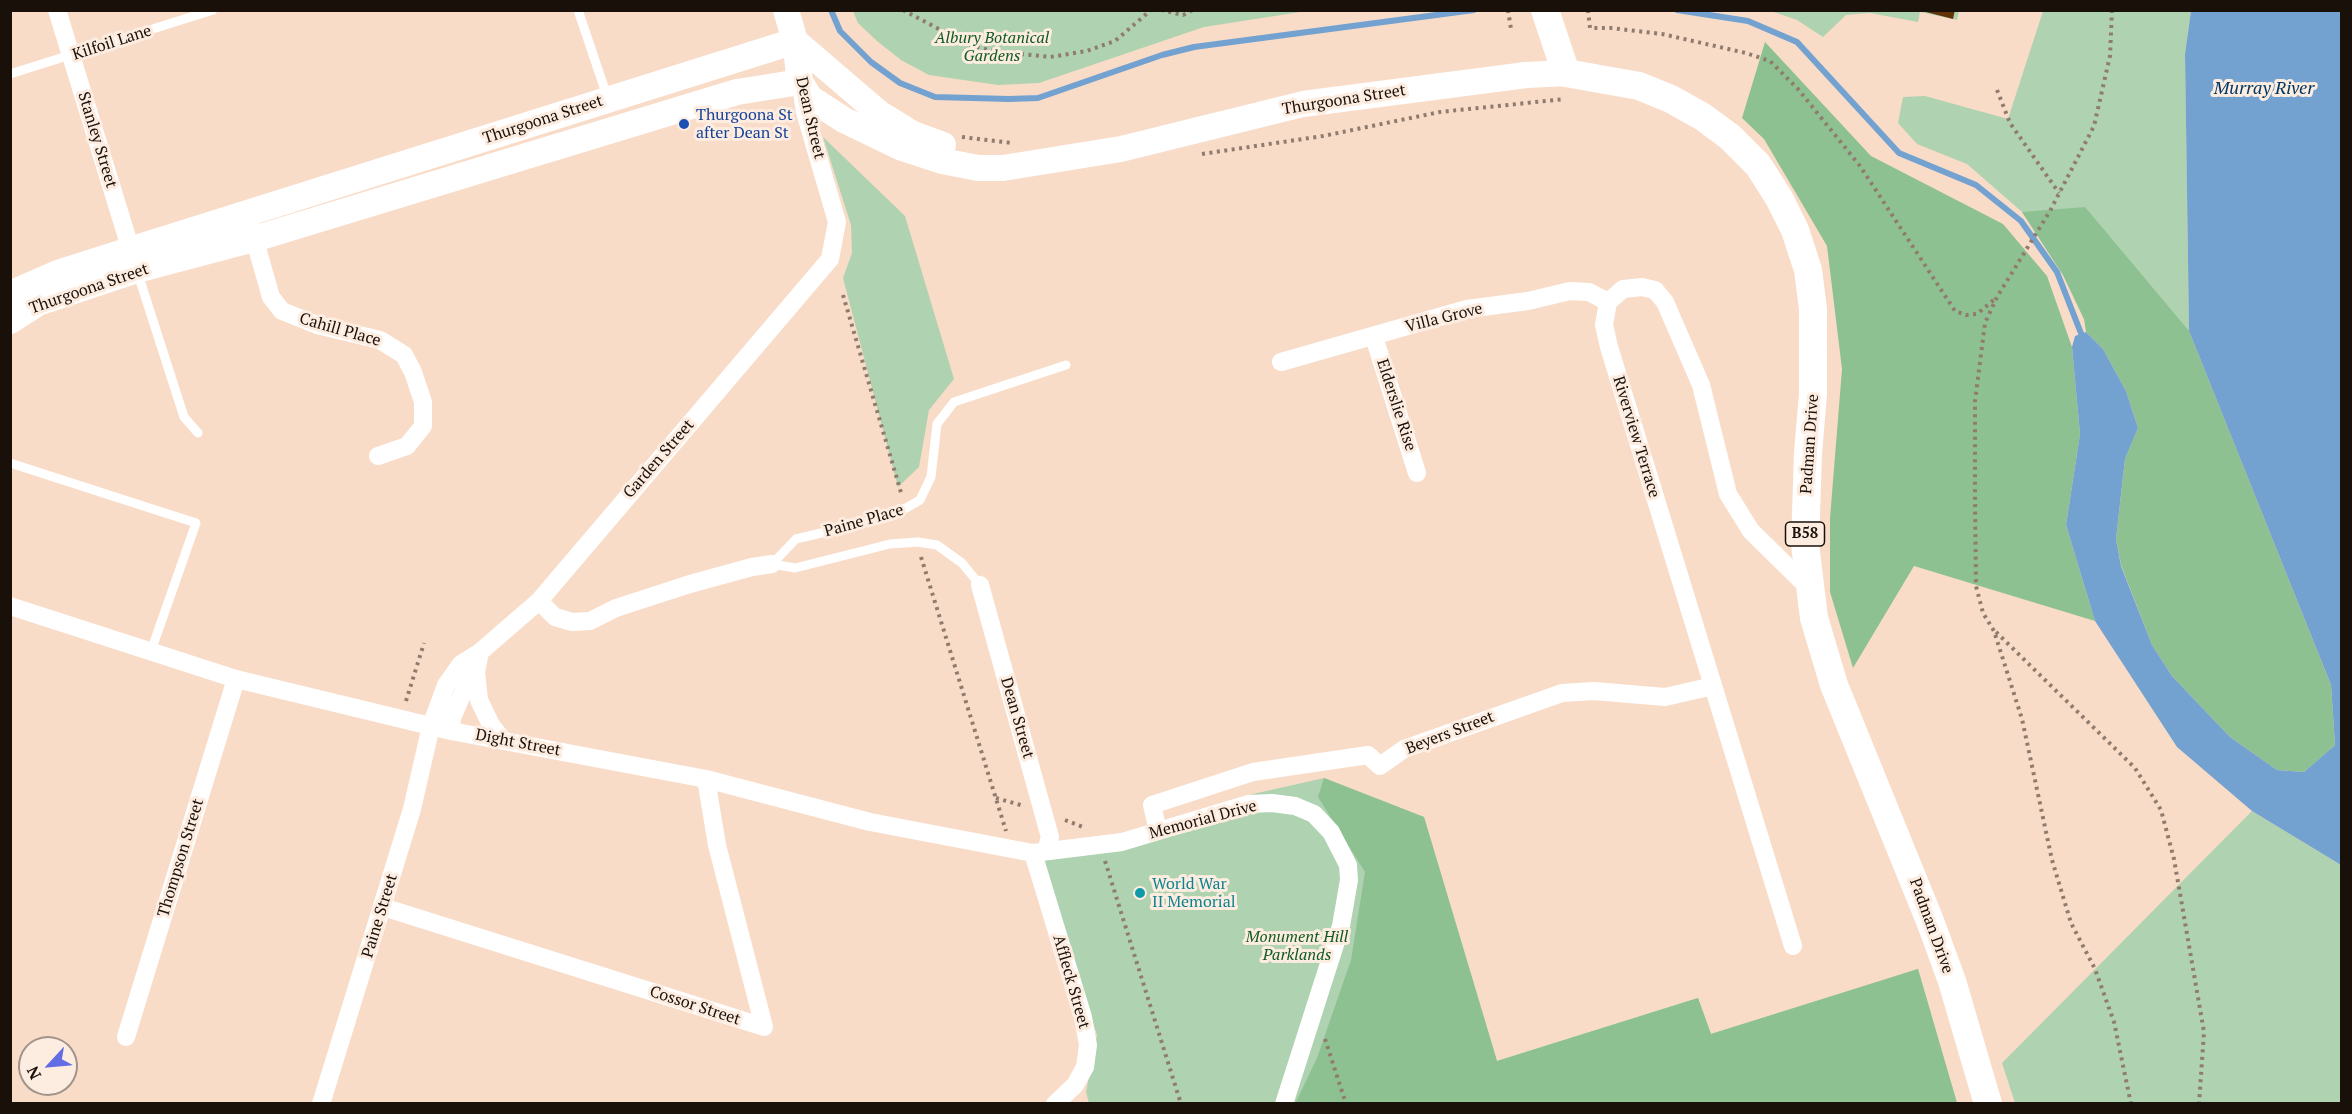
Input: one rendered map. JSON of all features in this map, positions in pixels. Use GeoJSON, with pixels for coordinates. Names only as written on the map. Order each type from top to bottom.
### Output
{"type":"FeatureCollection","features":[{"type":"Feature","properties":{"kind":"main road","name":"Dean Street"},"geometry":{"type":"LineString","coordinates":[[786,10],[795,41],[800,81]]}},
{"type":"Feature","properties":{"kind":"main road"},"geometry":{"type":"LineString","coordinates":[[1548,19],[1569,86]]}},
{"type":"Feature","properties":{"kind":"main road","name":"Thurgoona Street"},"geometry":{"type":"LineString","coordinates":[[10,321],[38,303],[134,260],[247,214],[795,41],[879,113],[913,134],[944,146],[978,154],[1054,160]]}},
{"type":"Feature","properties":{"kind":"main road","name":"Thurgoona Street"},"geometry":{"type":"LineString","coordinates":[[10,294],[58,273],[254,239],[737,92],[800,81],[810,98],[844,120],[925,156],[959,166],[992,169],[1150,142],[1304,104],[1526,75],[1569,86]]}},
{"type":"Feature","properties":{"kind":"main road","name":"Padman Drive"},"geometry":{"type":"LineString","coordinates":[[1569,86],[1639,86],[1671,99],[1703,117],[1730,137],[1758,165],[1779,198],[1795,230],[1808,270],[1814,320],[1813,394],[1806,496],[1808,587],[1814,618],[1834,686],[1930,921],[1952,981],[1988,1104]]}},
{"type":"Feature","properties":{"kind":"main road"},"geometry":{"type":"LineString","coordinates":[[608,99],[617,128]]}},
{"type":"Feature","properties":{"kind":"street","name":"Stanley Street"},"geometry":{"type":"LineString","coordinates":[[57,10],[134,260]]}},
{"type":"Feature","properties":{"kind":"street","name":"Dean Street"},"geometry":{"type":"LineString","coordinates":[[800,81],[805,112],[837,222],[830,259]]}},
{"type":"Feature","properties":{"kind":"street","name":"Cahill Place"},"geometry":{"type":"LineString","coordinates":[[247,214],[271,297],[282,311],[317,325],[380,340],[404,355],[413,372],[423,402],[423,426],[407,446],[378,456]]}},
{"type":"Feature","properties":{"kind":"street","name":"Garden Street"},"geometry":{"type":"LineString","coordinates":[[431,726],[446,685],[461,664],[480,652],[539,601],[830,259]]}},
{"type":"Feature","properties":{"kind":"street"},"geometry":{"type":"LineString","coordinates":[[1608,302],[1623,289],[1641,287],[1655,290],[1665,302],[1701,385],[1728,494],[1751,531],[1808,587]]}},
{"type":"Feature","properties":{"kind":"street","name":"Villa Grove"},"geometry":{"type":"LineString","coordinates":[[1281,362],[1467,309],[1528,301],[1570,291],[1589,292],[1608,302]]}},
{"type":"Feature","properties":{"kind":"street","name":"Riverview Terrace"},"geometry":{"type":"LineString","coordinates":[[1608,302],[1604,325],[1609,347],[1793,946]]}},
{"type":"Feature","properties":{"kind":"street","name":"Elderslie Rise"},"geometry":{"type":"LineString","coordinates":[[1374,337],[1417,474]]}},
{"type":"Feature","properties":{"kind":"street","name":"Paine Place"},"geometry":{"type":"LineString","coordinates":[[539,601],[555,617],[572,622],[590,621],[616,608],[690,584],[752,567],[772,564]]}},
{"type":"Feature","properties":{"kind":"street","name":"Dean Street"},"geometry":{"type":"LineString","coordinates":[[980,585],[1050,837],[1040,852]]}},
{"type":"Feature","properties":{"kind":"street","name":"Dight Street"},"geometry":{"type":"LineString","coordinates":[[10,606],[236,679],[451,731],[706,779],[870,822],[1011,849],[1040,852]]}},
{"type":"Feature","properties":{"kind":"street","name":"Garden Street"},"geometry":{"type":"LineString","coordinates":[[451,731],[452,718],[480,652]]}},
{"type":"Feature","properties":{"kind":"street"},"geometry":{"type":"LineString","coordinates":[[480,652],[476,672],[479,700],[491,725],[503,740]]}},
{"type":"Feature","properties":{"kind":"street","name":"Thompson Street"},"geometry":{"type":"LineString","coordinates":[[126,1037],[236,679]]}},
{"type":"Feature","properties":{"kind":"street","name":"Beyers Street"},"geometry":{"type":"LineString","coordinates":[[1158,831],[1152,805],[1253,772],[1368,754],[1380,766],[1404,749],[1562,693],[1594,691],[1665,697],[1713,686]]}},
{"type":"Feature","properties":{"kind":"street","name":"Paine Street"},"geometry":{"type":"LineString","coordinates":[[321,1104],[412,809],[431,726]]}},
{"type":"Feature","properties":{"kind":"street","name":"Cossor Street"},"geometry":{"type":"LineString","coordinates":[[383,907],[764,1028],[717,844],[706,779]]}},
{"type":"Feature","properties":{"kind":"street","name":"Memorial Drive"},"geometry":{"type":"LineString","coordinates":[[1040,852],[1101,847],[1248,804],[1272,803],[1295,806],[1314,814],[1331,832],[1348,865],[1349,880],[1341,926],[1284,1104]]}},
{"type":"Feature","properties":{"kind":"street","name":"Affleck Street"},"geometry":{"type":"LineString","coordinates":[[1040,852],[1083,1017],[1088,1045],[1085,1067],[1075,1085],[1055,1104]]}},
{"type":"Feature","properties":{"kind":"lane","name":"Kilfoil Lane"},"geometry":{"type":"LineString","coordinates":[[10,74],[213,10]]}},
{"type":"Feature","properties":{"kind":"lane"},"geometry":{"type":"LineString","coordinates":[[578,10],[608,99]]}},
{"type":"Feature","properties":{"kind":"lane"},"geometry":{"type":"LineString","coordinates":[[134,260],[184,417],[198,433]]}},
{"type":"Feature","properties":{"kind":"lane","name":"Paine Place"},"geometry":{"type":"LineString","coordinates":[[772,564],[796,539],[892,516],[920,500],[931,477],[937,424],[954,402],[1066,365]]}},
{"type":"Feature","properties":{"kind":"lane"},"geometry":{"type":"LineString","coordinates":[[10,463],[196,523],[151,651]]}},
{"type":"Feature","properties":{"kind":"lane","name":"Paine Place"},"geometry":{"type":"LineString","coordinates":[[772,564],[795,568],[890,544],[923,543],[937,546],[955,558],[980,585]]}},
{"type":"Feature","properties":{"kind":"path"},"geometry":{"type":"LineString","coordinates":[[903,10],[968,44],[993,51],[1050,57],[1087,51],[1114,41],[1151,10]]}},
{"type":"Feature","properties":{"kind":"path"},"geometry":{"type":"LineString","coordinates":[[1161,10],[1183,15],[1193,10]]}},
{"type":"Feature","properties":{"kind":"path"},"geometry":{"type":"LineString","coordinates":[[1508,10],[1511,29]]}},
{"type":"Feature","properties":{"kind":"path"},"geometry":{"type":"LineString","coordinates":[[1588,10],[1590,28],[1662,34],[1746,53],[1770,62],[1798,89],[1860,166],[1955,311],[1966,315],[1977,314],[1997,297]]}},
{"type":"Feature","properties":{"kind":"path"},"geometry":{"type":"LineString","coordinates":[[2112,10],[2110,56],[2094,126],[2045,220],[1997,297],[1985,322],[1975,401],[1976,586],[1983,613],[1994,631],[2022,719],[2052,860],[2071,923],[2095,969],[2114,1022],[2132,1104]]}},
{"type":"Feature","properties":{"kind":"path"},"geometry":{"type":"LineString","coordinates":[[1196,155],[1323,136],[1569,86]]}},
{"type":"Feature","properties":{"kind":"path"},"geometry":{"type":"LineString","coordinates":[[1997,90],[2010,123],[2059,193]]}},
{"type":"Feature","properties":{"kind":"path"},"geometry":{"type":"LineString","coordinates":[[957,136],[1020,143]]}},
{"type":"Feature","properties":{"kind":"path"},"geometry":{"type":"LineString","coordinates":[[843,295],[900,490]]}},
{"type":"Feature","properties":{"kind":"path"},"geometry":{"type":"LineString","coordinates":[[923,543],[921,557],[1011,849]]}},
{"type":"Feature","properties":{"kind":"path"},"geometry":{"type":"LineString","coordinates":[[1994,631],[2135,768],[2161,810],[2174,859],[2204,1032],[2199,1104]]}},
{"type":"Feature","properties":{"kind":"path"},"geometry":{"type":"LineString","coordinates":[[406,701],[424,643]]}},
{"type":"Feature","properties":{"kind":"path"},"geometry":{"type":"LineString","coordinates":[[996,798],[1043,812],[1094,832],[1101,847],[1181,1104]]}},
{"type":"Feature","properties":{"kind":"path"},"geometry":{"type":"LineString","coordinates":[[1313,1012],[1332,1055],[1346,1104]]}},
{"type":"Feature","properties":{"kind":"green space","name":"Albury Botanical Gardens"},"geometry":{"type":"Polygon","coordinates":[[[853,11],[1307,11],[1204,27],[1039,83],[998,85],[929,75],[901,60],[877,41],[858,23],[853,11]]]}},
{"type":"Feature","properties":{"kind":"green space"},"geometry":{"type":"Polygon","coordinates":[[[1771,11],[1959,11],[1957,20],[1920,12],[1918,22],[1870,13],[1846,15],[1823,37],[1797,20],[1771,11]]]}},
{"type":"Feature","properties":{"kind":"green space"},"geometry":{"type":"Polygon","coordinates":[[[2043,11],[2191,11],[2185,54],[2189,331],[2084,319],[2063,275],[2022,212],[1967,164],[1917,144],[1898,123],[1903,97],[1925,96],[2008,119],[2043,11]]]}},
{"type":"Feature","properties":{"kind":"green space"},"geometry":{"type":"Polygon","coordinates":[[[1765,42],[1871,156],[2003,224],[2047,276],[2072,347],[2080,434],[2066,525],[2095,621],[1914,566],[1853,668],[1830,592],[1830,518],[1842,369],[1827,246],[1764,139],[1742,118],[1765,42]]]}},
{"type":"Feature","properties":{"kind":"green space"},"geometry":{"type":"Polygon","coordinates":[[[823,137],[905,216],[954,379],[929,410],[919,467],[898,487],[843,278],[852,253],[851,225],[823,137]]]}},
{"type":"Feature","properties":{"kind":"green space"},"geometry":{"type":"Polygon","coordinates":[[[2085,207],[2189,331],[2331,685],[2335,745],[2304,772],[2277,770],[2230,737],[2172,676],[2152,645],[2121,565],[2116,539],[2125,459],[2138,428],[2126,391],[2103,349],[2086,332],[2084,319],[2063,275],[2022,212],[2085,207]]]}},
{"type":"Feature","properties":{"kind":"green space","name":"Monument Hill Parklands"},"geometry":{"type":"Polygon","coordinates":[[[1324,778],[1424,817],[1497,1061],[1698,998],[1711,1034],[1918,969],[1957,1103],[1089,1103],[1086,1092],[1097,1035],[1037,853],[1207,815],[1253,794],[1324,778]]]}},
{"type":"Feature","properties":{"kind":"green space"},"geometry":{"type":"Polygon","coordinates":[[[1324,778],[1424,817],[1497,1061],[1698,998],[1711,1034],[1918,969],[1957,1103],[1295,1104],[1317,1058],[1351,960],[1365,872],[1318,797],[1324,778]]]}},
{"type":"Feature","properties":{"kind":"green space"},"geometry":{"type":"Polygon","coordinates":[[[2252,811],[2341,865],[2341,1103],[2015,1103],[2002,1063],[2252,811]]]}},
{"type":"Feature","properties":{"kind":"water","name":"Murray River"},"geometry":{"type":"Polygon","coordinates":[[[2191,11],[2341,11],[2341,865],[2252,811],[2177,747],[2095,621],[2066,525],[2080,434],[2072,347],[2075,336],[2086,332],[2103,349],[2126,391],[2138,428],[2125,459],[2116,539],[2121,566],[2152,645],[2172,676],[2230,737],[2277,770],[2304,772],[2335,745],[2331,685],[2189,331],[2185,54],[2191,11]]]}},
{"type":"Feature","properties":{"kind":"building"},"geometry":{"type":"Polygon","coordinates":[[[1918,10],[1955,10],[1953,19],[1918,10]]]}},
{"type":"Feature","properties":{"kind":"waterway"},"geometry":{"type":"LineString","coordinates":[[831,10],[840,31],[871,62],[900,83],[935,97],[1009,99],[1038,98],[1162,55],[1194,47],[1474,10]]}},
{"type":"Feature","properties":{"kind":"waterway"},"geometry":{"type":"LineString","coordinates":[[1677,10],[1748,21],[1797,42],[1899,153],[1976,185],[2021,221],[2057,272],[2084,341]]}},
{"type":"Feature","properties":{"kind":"place","name":"Thurgoona St after Dean St"},"geometry":{"type":"Point","coordinates":[684,124]}},
{"type":"Feature","properties":{"kind":"place","name":"World War II Memorial"},"geometry":{"type":"Point","coordinates":[1140,893]}}]}
